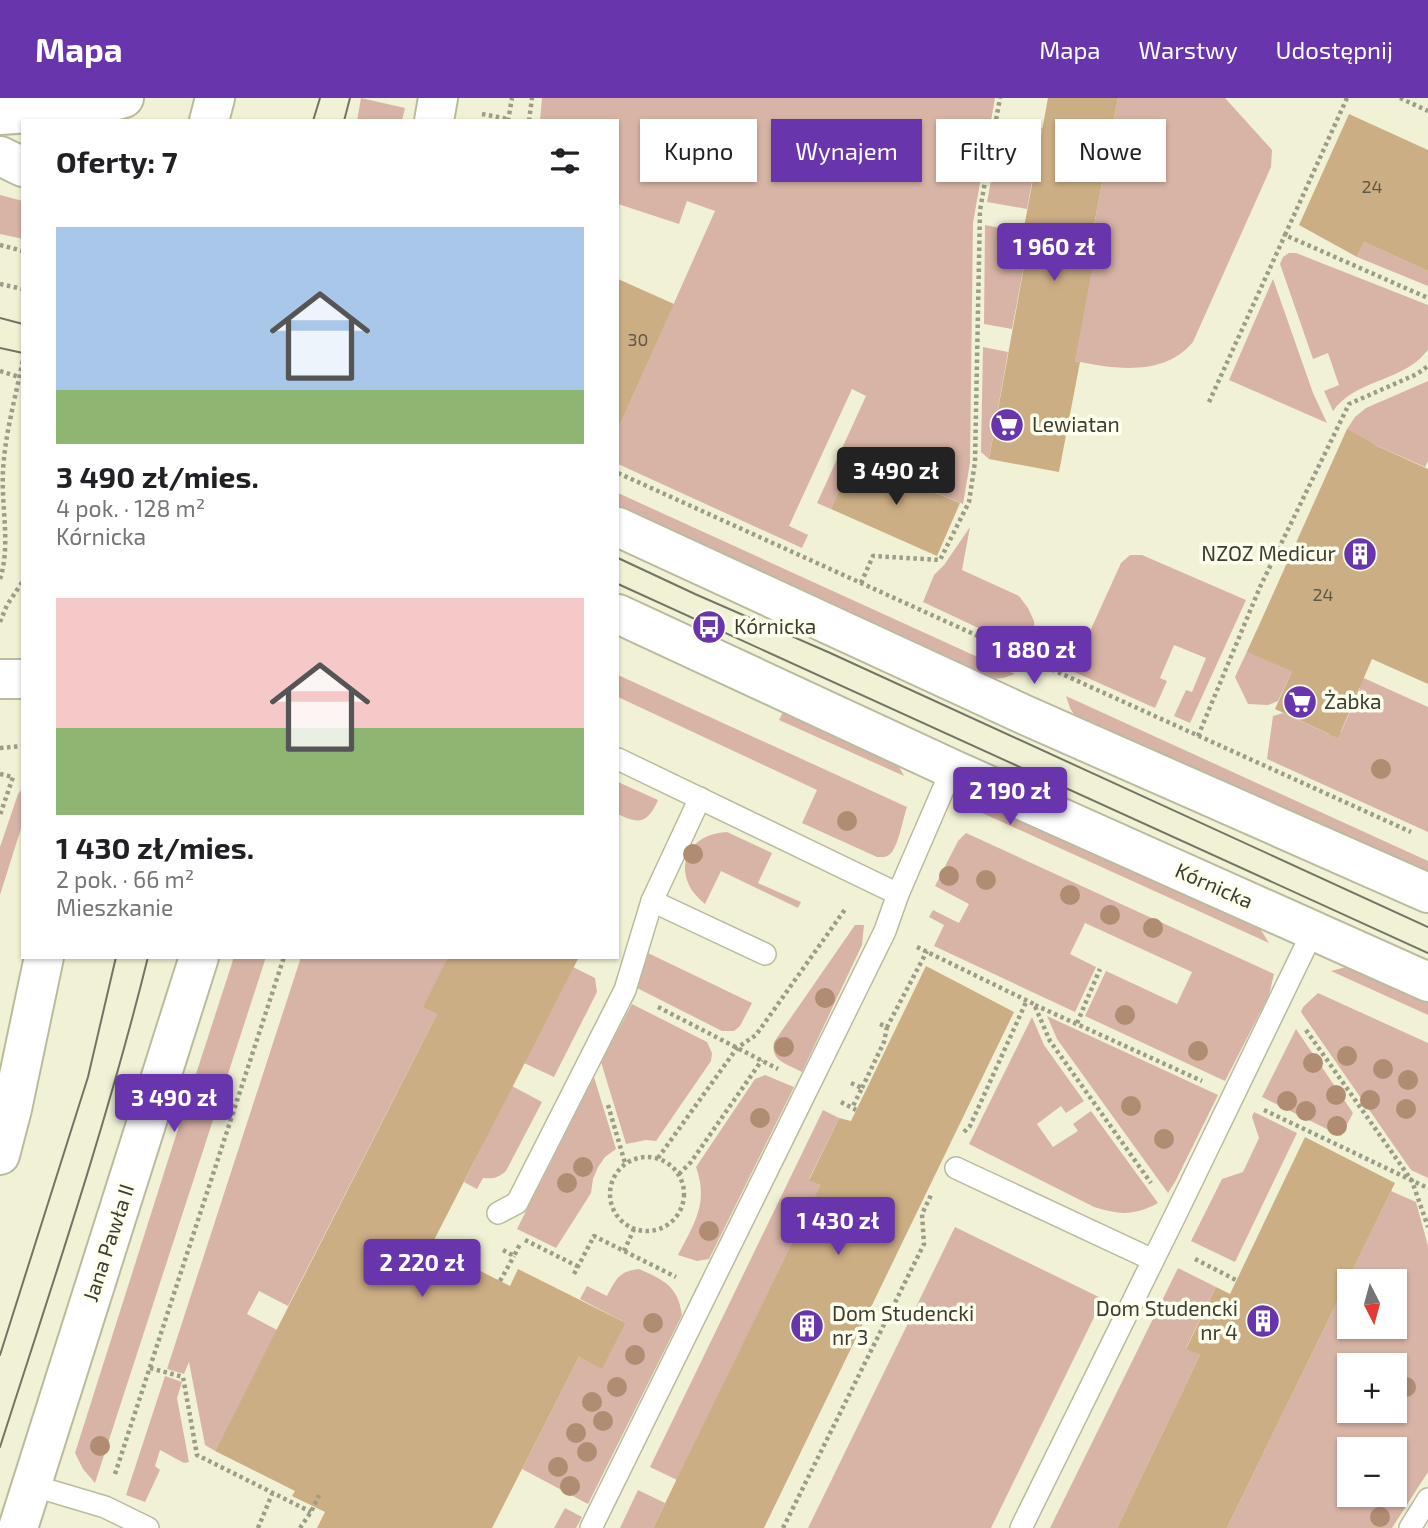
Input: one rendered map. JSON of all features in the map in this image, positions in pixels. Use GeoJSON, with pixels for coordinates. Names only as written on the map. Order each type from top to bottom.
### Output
{"type":"FeatureCollection","features":[{"type":"Feature","properties":{"kind":"street"},"geometry":{"type":"LineString","coordinates":[[0,115],[48,113],[97,106],[124,98]]}},
{"type":"Feature","properties":{"kind":"street"},"geometry":{"type":"LineString","coordinates":[[210,119],[215,98]]}},
{"type":"Feature","properties":{"kind":"street"},"geometry":{"type":"LineString","coordinates":[[434,119],[438,98]]}},
{"type":"Feature","properties":{"kind":"street"},"geometry":{"type":"LineString","coordinates":[[0,156],[21,166]]}},
{"type":"Feature","properties":{"kind":"street"},"geometry":{"type":"LineString","coordinates":[[619,527],[1012,709],[1428,893]]}},
{"type":"Feature","properties":{"kind":"street","name":"Kórnicka"},"geometry":{"type":"LineString","coordinates":[[619,614],[952,769],[1428,982]]}},
{"type":"Feature","properties":{"kind":"street"},"geometry":{"type":"LineString","coordinates":[[0,679],[21,679]]}},
{"type":"Feature","properties":{"kind":"street"},"geometry":{"type":"LineString","coordinates":[[0,1155],[44,959]]}},
{"type":"Feature","properties":{"kind":"street","name":"Jana Pawła II"},"geometry":{"type":"LineString","coordinates":[[18,1528],[198,959]]}},
{"type":"Feature","properties":{"kind":"lane"},"geometry":{"type":"LineString","coordinates":[[619,759],[898,894]]}},
{"type":"Feature","properties":{"kind":"lane"},"geometry":{"type":"LineString","coordinates":[[591,1528],[885,931],[898,894],[952,769]]}},
{"type":"Feature","properties":{"kind":"lane"},"geometry":{"type":"LineString","coordinates":[[498,1213],[517,1203],[625,990],[652,901],[700,798]]}},
{"type":"Feature","properties":{"kind":"lane"},"geometry":{"type":"LineString","coordinates":[[652,901],[765,954]]}},
{"type":"Feature","properties":{"kind":"lane"},"geometry":{"type":"LineString","coordinates":[[1021,1528],[1313,931]]}},
{"type":"Feature","properties":{"kind":"lane"},"geometry":{"type":"LineString","coordinates":[[956,1168],[1153,1260]]}},
{"type":"Feature","properties":{"kind":"lane"},"geometry":{"type":"LineString","coordinates":[[32,1485],[105,1507],[148,1528]]}},
{"type":"Feature","properties":{"kind":"lane"},"geometry":{"type":"LineString","coordinates":[[1410,1528],[1428,1499]]}},
{"type":"Feature","properties":{"kind":"path"},"geometry":{"type":"LineString","coordinates":[[508,119],[512,98]]}},
{"type":"Feature","properties":{"kind":"path"},"geometry":{"type":"LineString","coordinates":[[529,119],[533,98]]}},
{"type":"Feature","properties":{"kind":"path"},"geometry":{"type":"LineString","coordinates":[[860,583],[873,556],[940,560],[970,502],[975,462],[980,210],[1000,98]]}},
{"type":"Feature","properties":{"kind":"path"},"geometry":{"type":"LineString","coordinates":[[1209,402],[1347,98]]}},
{"type":"Feature","properties":{"kind":"path"},"geometry":{"type":"LineString","coordinates":[[1400,98],[1428,111]]}},
{"type":"Feature","properties":{"kind":"path"},"geometry":{"type":"LineString","coordinates":[[1285,235],[1428,298]]}},
{"type":"Feature","properties":{"kind":"path"},"geometry":{"type":"LineString","coordinates":[[0,245],[21,250]]}},
{"type":"Feature","properties":{"kind":"path"},"geometry":{"type":"LineString","coordinates":[[0,284],[21,289]]}},
{"type":"Feature","properties":{"kind":"path"},"geometry":{"type":"LineString","coordinates":[[1198,736],[1260,587],[1349,404],[1417,374],[1428,366]]}},
{"type":"Feature","properties":{"kind":"path"},"geometry":{"type":"LineString","coordinates":[[0,579],[5,564],[3,473],[6,441],[21,368]]}},
{"type":"Feature","properties":{"kind":"path"},"geometry":{"type":"LineString","coordinates":[[0,371],[19,377]]}},
{"type":"Feature","properties":{"kind":"path"},"geometry":{"type":"LineString","coordinates":[[619,473],[1416,835]]}},
{"type":"Feature","properties":{"kind":"path"},"geometry":{"type":"LineString","coordinates":[[0,622],[6,605],[21,584]]}},
{"type":"Feature","properties":{"kind":"path"},"geometry":{"type":"LineString","coordinates":[[0,748],[21,746]]}},
{"type":"Feature","properties":{"kind":"path"},"geometry":{"type":"LineString","coordinates":[[0,774],[13,777],[0,815]]}},
{"type":"Feature","properties":{"kind":"path"},"geometry":{"type":"LineString","coordinates":[[658,1158],[737,1048],[756,1035],[866,879]]}},
{"type":"Feature","properties":{"kind":"path"},"geometry":{"type":"LineString","coordinates":[[885,931],[1034,1004],[1050,1041],[1188,1233],[1179,1250],[1236,1280]]}},
{"type":"Feature","properties":{"kind":"path"},"geometry":{"type":"LineString","coordinates":[[625,990],[854,1109],[884,1042],[887,1027],[926,951]]}},
{"type":"Feature","properties":{"kind":"path"},"geometry":{"type":"LineString","coordinates":[[105,1507],[283,959]]}},
{"type":"Feature","properties":{"kind":"path"},"geometry":{"type":"LineString","coordinates":[[1077,1023],[1100,969]]}},
{"type":"Feature","properties":{"kind":"path"},"geometry":{"type":"LineString","coordinates":[[959,1138],[970,1126],[1027,1000]]}},
{"type":"Feature","properties":{"kind":"path"},"geometry":{"type":"LineString","coordinates":[[872,1031],[876,1022],[887,1027]]}},
{"type":"Feature","properties":{"kind":"path"},"geometry":{"type":"LineString","coordinates":[[1303,1026],[1412,1181],[1428,1227]]}},
{"type":"Feature","properties":{"kind":"path"},"geometry":{"type":"LineString","coordinates":[[679,1174],[691,1163],[762,1060]]}},
{"type":"Feature","properties":{"kind":"path"},"geometry":{"type":"LineString","coordinates":[[846,1080],[862,1088]]}},
{"type":"Feature","properties":{"kind":"path"},"geometry":{"type":"LineString","coordinates":[[647,1156],[658,1158],[670,1164],[679,1174],[684,1186],[684,1199],[680,1212],[672,1223],[660,1229],[634,1229],[622,1222],[614,1211],[610,1185],[625,1163],[647,1156]]}},
{"type":"Feature","properties":{"kind":"path"},"geometry":{"type":"LineString","coordinates":[[1412,1181],[1428,1188]]}},
{"type":"Feature","properties":{"kind":"path"},"geometry":{"type":"LineString","coordinates":[[783,1528],[924,1244],[922,1214],[932,1194]]}},
{"type":"Feature","properties":{"kind":"path"},"geometry":{"type":"LineString","coordinates":[[624,1251],[634,1229]]}},
{"type":"Feature","properties":{"kind":"path"},"geometry":{"type":"LineString","coordinates":[[574,1274],[594,1236],[707,1293]]}},
{"type":"Feature","properties":{"kind":"path"},"geometry":{"type":"LineString","coordinates":[[500,1281],[514,1256]]}},
{"type":"Feature","properties":{"kind":"path"},"geometry":{"type":"LineString","coordinates":[[150,1368],[183,1377],[197,1455],[311,1512]]}},
{"type":"Feature","properties":{"kind":"path"},"geometry":{"type":"LineString","coordinates":[[258,1528],[272,1494]]}},
{"type":"Feature","properties":{"kind":"path"},"geometry":{"type":"LineString","coordinates":[[300,1528],[319,1495]]}},
{"type":"Feature","properties":{"kind":"shaded area"},"geometry":{"type":"Polygon","coordinates":[[[361,98],[405,108],[402,119],[357,119],[361,98]]]}},
{"type":"Feature","properties":{"kind":"shaded area"},"geometry":{"type":"Polygon","coordinates":[[[542,98],[995,98],[991,119],[936,119],[936,182],[980,182],[973,223],[970,463],[963,504],[874,467],[876,461],[855,452],[831,509],[817,503],[866,396],[852,389],[789,526],[808,535],[802,548],[619,464],[619,427],[715,211],[687,201],[679,224],[619,204],[619,119],[540,119],[542,98]]]}},
{"type":"Feature","properties":{"kind":"shaded area"},"geometry":{"type":"Polygon","coordinates":[[[1118,98],[1225,98],[1272,150],[1271,167],[1193,342],[1168,361],[1138,368],[1075,361],[1088,257],[1102,182],[1166,182],[1166,119],[1114,119],[1118,98]]]}},
{"type":"Feature","properties":{"kind":"shaded area"},"geometry":{"type":"Polygon","coordinates":[[[991,182],[1032,182],[1027,209],[987,202],[991,182]]]}},
{"type":"Feature","properties":{"kind":"shaded area"},"geometry":{"type":"Polygon","coordinates":[[[0,195],[21,200],[21,239],[0,234],[0,195]]]}},
{"type":"Feature","properties":{"kind":"shaded area"},"geometry":{"type":"Polygon","coordinates":[[[985,225],[1030,234],[1012,329],[984,324],[985,225]]]}},
{"type":"Feature","properties":{"kind":"shaded area"},"geometry":{"type":"Polygon","coordinates":[[[1364,242],[1428,271],[1428,286],[1357,257],[1364,242]]]}},
{"type":"Feature","properties":{"kind":"shaded area"},"geometry":{"type":"Polygon","coordinates":[[[1296,253],[1428,305],[1428,350],[1406,369],[1351,394],[1333,411],[1324,391],[1339,385],[1328,353],[1313,359],[1280,264],[1283,257],[1296,253]]]}},
{"type":"Feature","properties":{"kind":"shaded area"},"geometry":{"type":"Polygon","coordinates":[[[1273,279],[1313,393],[1327,423],[1229,380],[1273,279]]]}},
{"type":"Feature","properties":{"kind":"shaded area"},"geometry":{"type":"Polygon","coordinates":[[[983,347],[1008,352],[989,459],[981,452],[983,347]]]}},
{"type":"Feature","properties":{"kind":"shaded area"},"geometry":{"type":"Polygon","coordinates":[[[1428,381],[1428,461],[1425,467],[1350,434],[1347,429],[1355,417],[1366,408],[1428,381]]]}},
{"type":"Feature","properties":{"kind":"shaded area"},"geometry":{"type":"Polygon","coordinates":[[[619,493],[1015,674],[992,679],[619,507],[619,493]]]}},
{"type":"Feature","properties":{"kind":"shaded area"},"geometry":{"type":"Polygon","coordinates":[[[970,527],[962,570],[1019,596],[1034,621],[1035,639],[1030,652],[923,602],[934,575],[970,527]]]}},
{"type":"Feature","properties":{"kind":"shaded area"},"geometry":{"type":"Polygon","coordinates":[[[1130,555],[1142,555],[1246,600],[1190,723],[1174,716],[1186,690],[1192,692],[1206,658],[1174,645],[1160,678],[1167,681],[1155,708],[1072,671],[1121,563],[1130,555]]]}},
{"type":"Feature","properties":{"kind":"shaded area"},"geometry":{"type":"Polygon","coordinates":[[[1257,630],[1428,707],[1428,832],[1267,759],[1273,716],[1283,713],[1329,734],[1341,732],[1360,688],[1292,671],[1278,701],[1268,705],[1248,704],[1235,677],[1257,630]]]}},
{"type":"Feature","properties":{"kind":"shaded area"},"geometry":{"type":"Polygon","coordinates":[[[619,675],[907,807],[892,852],[886,857],[877,857],[802,823],[817,790],[619,697],[619,675]]]}},
{"type":"Feature","properties":{"kind":"shaded area"},"geometry":{"type":"Polygon","coordinates":[[[1066,696],[1428,861],[1428,881],[1077,719],[1066,696]]]}},
{"type":"Feature","properties":{"kind":"shaded area"},"geometry":{"type":"Polygon","coordinates":[[[787,704],[897,763],[904,776],[779,720],[787,704]]]}},
{"type":"Feature","properties":{"kind":"shaded area"},"geometry":{"type":"Polygon","coordinates":[[[619,782],[658,800],[646,817],[632,820],[619,814],[619,782]]]}},
{"type":"Feature","properties":{"kind":"shaded area"},"geometry":{"type":"Polygon","coordinates":[[[21,790],[21,828],[0,895],[0,847],[21,790]]]}},
{"type":"Feature","properties":{"kind":"shaded area"},"geometry":{"type":"Polygon","coordinates":[[[993,808],[1256,922],[1269,943],[980,812],[993,808]]]}},
{"type":"Feature","properties":{"kind":"shaded area"},"geometry":{"type":"Polygon","coordinates":[[[727,832],[772,853],[758,883],[801,902],[798,908],[721,871],[705,904],[694,893],[687,882],[685,870],[691,849],[700,840],[727,832]]]}},
{"type":"Feature","properties":{"kind":"shaded area"},"geometry":{"type":"Polygon","coordinates":[[[966,833],[1274,974],[1269,995],[1225,1081],[1085,1016],[1106,971],[1177,1004],[1192,972],[1085,923],[1070,954],[1096,967],[1075,1012],[934,946],[944,925],[929,917],[933,910],[959,923],[969,904],[935,886],[958,841],[966,833]]]}},
{"type":"Feature","properties":{"kind":"shaded area"},"geometry":{"type":"Polygon","coordinates":[[[855,925],[864,925],[862,945],[802,1072],[777,1058],[774,1042],[855,925]]]}},
{"type":"Feature","properties":{"kind":"shaded area"},"geometry":{"type":"Polygon","coordinates":[[[648,953],[752,1003],[740,1026],[734,1031],[722,1031],[637,988],[648,953]]]}},
{"type":"Feature","properties":{"kind":"shaded area"},"geometry":{"type":"Polygon","coordinates":[[[233,959],[265,959],[95,1483],[83,1469],[75,1453],[233,959]]]}},
{"type":"Feature","properties":{"kind":"shaded area"},"geometry":{"type":"Polygon","coordinates":[[[300,959],[448,959],[437,1014],[288,1306],[259,1291],[247,1314],[277,1330],[215,1451],[205,1445],[189,1362],[184,1374],[167,1369],[300,959]]]}},
{"type":"Feature","properties":{"kind":"shaded area"},"geometry":{"type":"Polygon","coordinates":[[[1350,966],[1428,996],[1428,1015],[1331,971],[1350,966]]]}},
{"type":"Feature","properties":{"kind":"shaded area"},"geometry":{"type":"Polygon","coordinates":[[[573,967],[595,978],[597,992],[554,1077],[524,1063],[573,967]]]}},
{"type":"Feature","properties":{"kind":"shaded area"},"geometry":{"type":"Polygon","coordinates":[[[1318,993],[1428,1043],[1428,1178],[1411,1170],[1301,1012],[1318,993]]]}},
{"type":"Feature","properties":{"kind":"shaded area"},"geometry":{"type":"Polygon","coordinates":[[[632,1004],[707,1042],[712,1053],[711,1061],[656,1141],[626,1144],[601,1062],[632,1004]]]}},
{"type":"Feature","properties":{"kind":"shaded area"},"geometry":{"type":"Polygon","coordinates":[[[1047,1016],[1218,1095],[1168,1193],[1057,1039],[1047,1016]]]}},
{"type":"Feature","properties":{"kind":"shaded area"},"geometry":{"type":"Polygon","coordinates":[[[1032,1017],[1044,1045],[1084,1101],[1066,1113],[1061,1106],[1037,1124],[1053,1147],[1078,1131],[1073,1124],[1091,1111],[1158,1203],[1127,1213],[1094,1207],[969,1144],[1032,1017]]]}},
{"type":"Feature","properties":{"kind":"shaded area"},"geometry":{"type":"Polygon","coordinates":[[[1296,1029],[1353,1113],[1341,1136],[1262,1097],[1296,1029]]]}},
{"type":"Feature","properties":{"kind":"shaded area"},"geometry":{"type":"Polygon","coordinates":[[[765,1075],[794,1087],[709,1259],[697,1261],[678,1255],[698,1213],[701,1192],[696,1167],[755,1079],[765,1075]]]}},
{"type":"Feature","properties":{"kind":"shaded area"},"geometry":{"type":"Polygon","coordinates":[[[594,1077],[616,1149],[605,1157],[598,1167],[591,1193],[556,1248],[517,1229],[594,1077]]]}},
{"type":"Feature","properties":{"kind":"shaded area"},"geometry":{"type":"Polygon","coordinates":[[[512,1086],[542,1102],[506,1171],[495,1177],[483,1178],[477,1189],[464,1182],[512,1086]]]}},
{"type":"Feature","properties":{"kind":"shaded area"},"geometry":{"type":"Polygon","coordinates":[[[823,1110],[839,1118],[809,1179],[820,1185],[677,1480],[650,1467],[823,1110]]]}},
{"type":"Feature","properties":{"kind":"shaded area"},"geometry":{"type":"Polygon","coordinates":[[[1254,1112],[1297,1133],[1235,1262],[1191,1241],[1222,1179],[1243,1172],[1259,1138],[1252,1117],[1254,1112]]]}},
{"type":"Feature","properties":{"kind":"shaded area"},"geometry":{"type":"Polygon","coordinates":[[[1391,1191],[1416,1202],[1428,1246],[1428,1472],[1407,1505],[1407,1437],[1337,1437],[1337,1507],[1406,1507],[1392,1528],[1227,1528],[1337,1302],[1337,1339],[1407,1339],[1407,1269],[1353,1269],[1391,1191]]]}},
{"type":"Feature","properties":{"kind":"shaded area"},"geometry":{"type":"Polygon","coordinates":[[[955,1227],[1103,1299],[991,1528],[808,1528],[955,1227]]]}},
{"type":"Feature","properties":{"kind":"shaded area"},"geometry":{"type":"Polygon","coordinates":[[[1178,1268],[1216,1287],[1186,1348],[1200,1355],[1117,1528],[1050,1528],[1178,1268]]]}},
{"type":"Feature","properties":{"kind":"shaded area"},"geometry":{"type":"Polygon","coordinates":[[[639,1269],[668,1285],[677,1297],[682,1315],[588,1504],[522,1469],[579,1357],[602,1368],[626,1323],[580,1299],[587,1286],[607,1296],[619,1277],[639,1269]]]}},
{"type":"Feature","properties":{"kind":"shaded area"},"geometry":{"type":"Polygon","coordinates":[[[165,1376],[182,1382],[177,1398],[189,1462],[184,1463],[160,1450],[155,1466],[160,1470],[145,1502],[126,1495],[165,1376]]]}},
{"type":"Feature","properties":{"kind":"shaded area"},"geometry":{"type":"Polygon","coordinates":[[[638,1490],[665,1503],[653,1528],[620,1528],[638,1490]]]}},
{"type":"Feature","properties":{"kind":"shaded area"},"geometry":{"type":"Polygon","coordinates":[[[565,1508],[582,1517],[576,1528],[554,1528],[565,1508]]]}},
{"type":"Feature","properties":{"kind":"building"},"geometry":{"type":"Polygon","coordinates":[[[1048,98],[1118,98],[1114,119],[1055,119],[1055,182],[1102,182],[1088,257],[1094,258],[1075,361],[1080,362],[1059,472],[989,459],[1030,234],[1023,233],[1032,182],[1041,182],[1041,136],[1048,98]]]}},
{"type":"Feature","properties":{"kind":"building"},"geometry":{"type":"Polygon","coordinates":[[[1349,114],[1428,150],[1428,271],[1364,242],[1357,257],[1299,225],[1349,114]]]}},
{"type":"Feature","properties":{"kind":"building"},"geometry":{"type":"Polygon","coordinates":[[[619,279],[674,304],[619,427],[619,279]]]}},
{"type":"Feature","properties":{"kind":"building","name":"NZOZ Medicur"},"geometry":{"type":"Polygon","coordinates":[[[1347,429],[1428,469],[1428,684],[1372,659],[1338,738],[1275,709],[1292,671],[1247,652],[1347,429]]]}},
{"type":"Feature","properties":{"kind":"building"},"geometry":{"type":"Polygon","coordinates":[[[852,459],[960,503],[937,556],[831,509],[852,459]]]}},
{"type":"Feature","properties":{"kind":"building"},"geometry":{"type":"Polygon","coordinates":[[[447,959],[578,959],[431,1246],[510,1286],[518,1269],[626,1323],[602,1369],[579,1357],[492,1528],[317,1528],[325,1512],[292,1496],[295,1491],[215,1451],[437,1014],[423,1007],[447,959]]]}},
{"type":"Feature","properties":{"kind":"building","name":"Dom Studencki nr 3"},"geometry":{"type":"Polygon","coordinates":[[[926,966],[1014,1012],[764,1528],[653,1528],[820,1185],[809,1180],[839,1118],[851,1121],[926,966]]]}},
{"type":"Feature","properties":{"kind":"building","name":"Dom Studencki nr 4"},"geometry":{"type":"Polygon","coordinates":[[[1305,1137],[1395,1183],[1353,1269],[1337,1269],[1337,1302],[1227,1528],[1117,1528],[1200,1355],[1186,1349],[1216,1287],[1230,1294],[1305,1137]]]}},
{"type":"Feature","properties":{"kind":"tram line"},"geometry":{"type":"LineString","coordinates":[[314,119],[320,98]]}},
{"type":"Feature","properties":{"kind":"tram line"},"geometry":{"type":"LineString","coordinates":[[345,119],[350,98]]}},
{"type":"Feature","properties":{"kind":"tram line"},"geometry":{"type":"LineString","coordinates":[[0,318],[21,323]]}},
{"type":"Feature","properties":{"kind":"tram line"},"geometry":{"type":"LineString","coordinates":[[0,348],[21,353]]}},
{"type":"Feature","properties":{"kind":"tram line"},"geometry":{"type":"LineString","coordinates":[[619,558],[1428,927]]}},
{"type":"Feature","properties":{"kind":"tram line"},"geometry":{"type":"LineString","coordinates":[[619,584],[1428,953]]}},
{"type":"Feature","properties":{"kind":"tram line"},"geometry":{"type":"LineString","coordinates":[[0,1355],[88,1077],[116,959]]}},
{"type":"Feature","properties":{"kind":"tram line"},"geometry":{"type":"LineString","coordinates":[[0,1447],[97,1142],[147,959]]}},
{"type":"Feature","properties":{"kind":"place","name":"Lewiatan"},"geometry":{"type":"Point","coordinates":[1007,425]}},
{"type":"Feature","properties":{"kind":"place","name":"NZOZ Medicur"},"geometry":{"type":"Point","coordinates":[1360,554]}},
{"type":"Feature","properties":{"kind":"place","name":"Kórnicka"},"geometry":{"type":"Point","coordinates":[709,627]}},
{"type":"Feature","properties":{"kind":"place","name":"Żabka"},"geometry":{"type":"Point","coordinates":[1300,702]}},
{"type":"Feature","properties":{"kind":"place","name":"Dom Studencki nr 4"},"geometry":{"type":"Point","coordinates":[1263,1321]}},
{"type":"Feature","properties":{"kind":"place","name":"Dom Studencki nr 3"},"geometry":{"type":"Point","coordinates":[807,1326]}}]}
